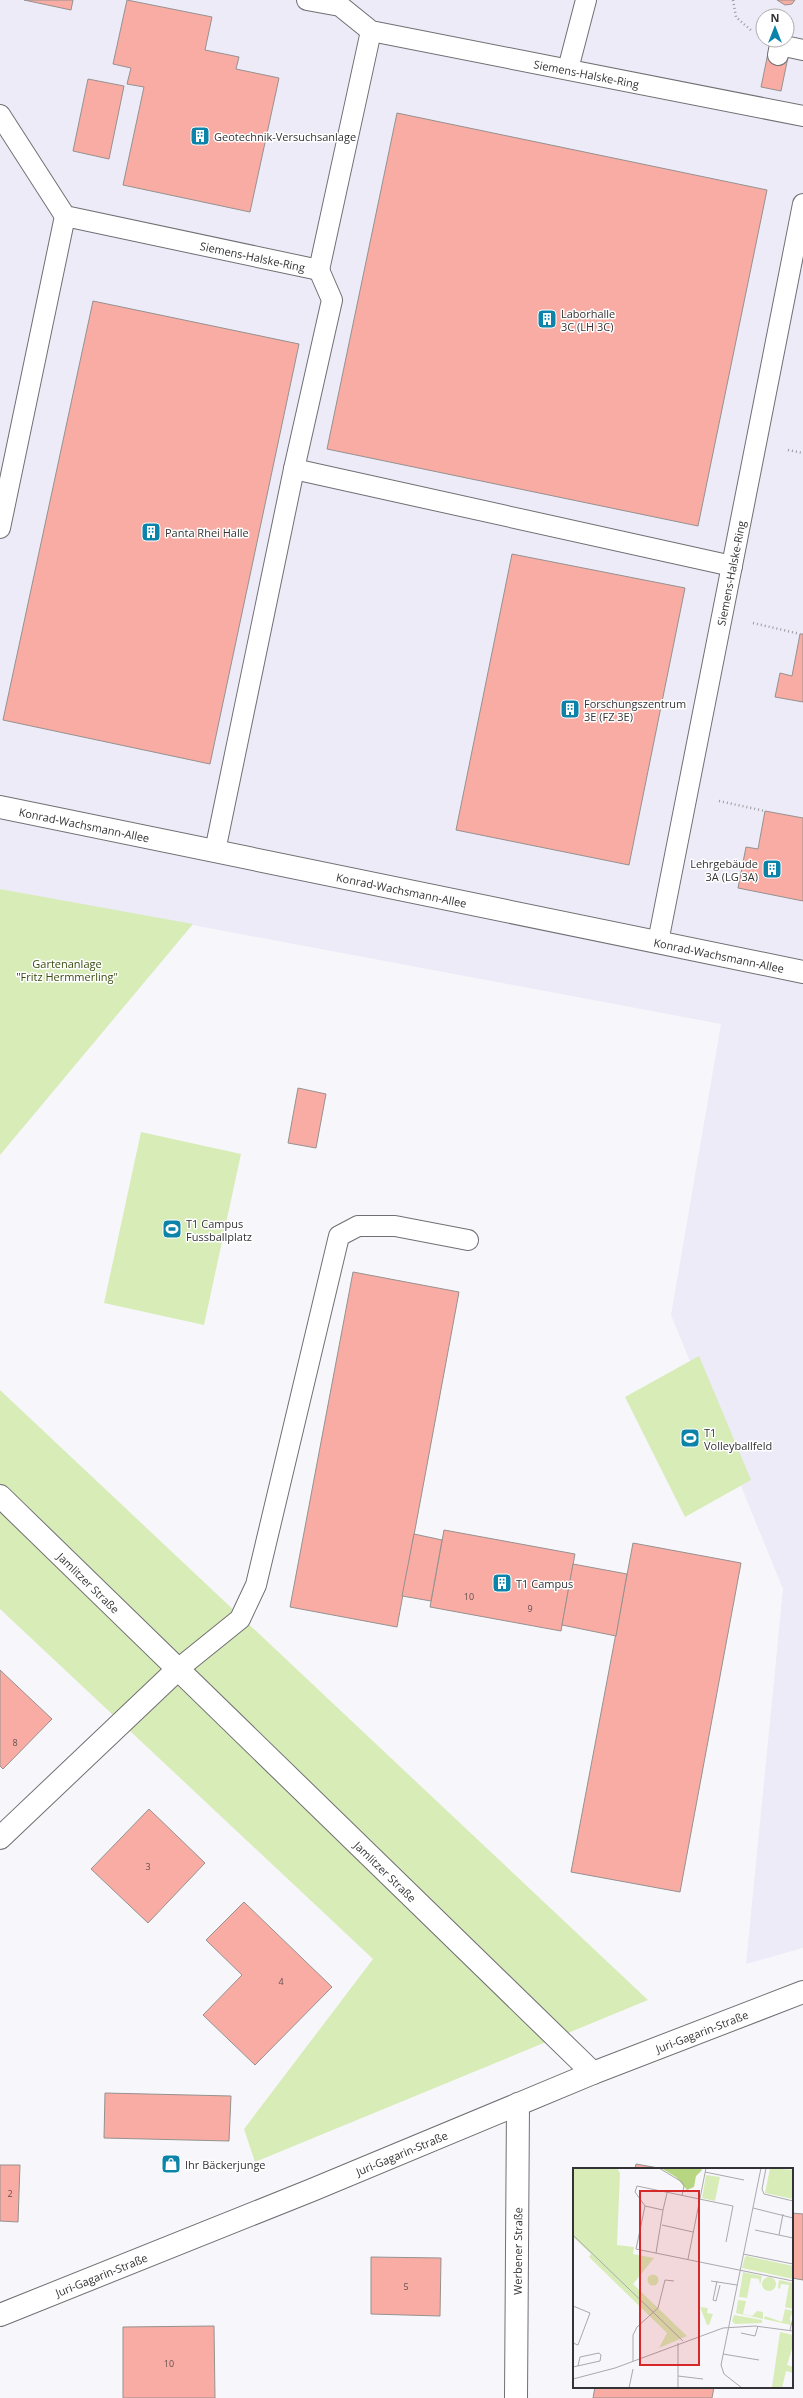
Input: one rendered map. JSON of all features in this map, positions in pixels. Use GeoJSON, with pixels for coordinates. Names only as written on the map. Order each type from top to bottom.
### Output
{"type":"FeatureCollection","features":[{"type":"Feature","properties":{"kind":"street","name":"Konrad-Wachsmann-Allee"},"geometry":{"type":"LineString","coordinates":[[0,807],[803,972]]}},
{"type":"Feature","properties":{"kind":"street","name":"Jamlitzer Straße"},"geometry":{"type":"LineString","coordinates":[[0,1496],[593,2073]]}},
{"type":"Feature","properties":{"kind":"street"},"geometry":{"type":"LineString","coordinates":[[0,1838],[178,1669]]}},
{"type":"Feature","properties":{"kind":"street","name":"Juri-Gagarin-Straße"},"geometry":{"type":"LineString","coordinates":[[0,2315],[312,2190],[593,2073],[803,1992]]}},
{"type":"Feature","properties":{"kind":"street","name":"Werbener Straße"},"geometry":{"type":"LineString","coordinates":[[516,2398],[518,2104]]}},
{"type":"Feature","properties":{"kind":"lane","name":"Siemens-Halske-Ring"},"geometry":{"type":"LineString","coordinates":[[306,0],[340,6],[371,31],[803,116]]}},
{"type":"Feature","properties":{"kind":"lane"},"geometry":{"type":"LineString","coordinates":[[568,69],[586,0]]}},
{"type":"Feature","properties":{"kind":"lane","name":"Siemens-Halske-Ring"},"geometry":{"type":"LineString","coordinates":[[65,216],[319,270],[371,31]]}},
{"type":"Feature","properties":{"kind":"lane"},"geometry":{"type":"LineString","coordinates":[[778,55],[780,45],[803,50]]}},
{"type":"Feature","properties":{"kind":"lane"},"geometry":{"type":"LineString","coordinates":[[0,115],[65,216],[0,528]]}},
{"type":"Feature","properties":{"kind":"lane","name":"Siemens-Halske-Ring"},"geometry":{"type":"LineString","coordinates":[[658,942],[803,204]]}},
{"type":"Feature","properties":{"kind":"lane"},"geometry":{"type":"LineString","coordinates":[[215,851],[294,469],[332,300],[319,270]]}},
{"type":"Feature","properties":{"kind":"lane"},"geometry":{"type":"LineString","coordinates":[[294,469],[732,566]]}},
{"type":"Feature","properties":{"kind":"lane"},"geometry":{"type":"LineString","coordinates":[[178,1669],[240,1619],[256,1585],[339,1236],[358,1226],[395,1226],[468,1240]]}},
{"type":"Feature","properties":{"kind":"path"},"geometry":{"type":"LineString","coordinates":[[733,0],[736,17],[748,29],[755,32]]}},
{"type":"Feature","properties":{"kind":"path"},"geometry":{"type":"LineString","coordinates":[[721,616],[800,634]]}},
{"type":"Feature","properties":{"kind":"path"},"geometry":{"type":"LineString","coordinates":[[686,795],[765,811]]}},
{"type":"Feature","properties":{"kind":"shaded area"},"geometry":{"type":"Polygon","coordinates":[[[0,0],[803,0],[803,1948],[746,1964],[783,1589],[671,1315],[721,1024],[0,889],[0,0]]]}},
{"type":"Feature","properties":{"kind":"green space","name":"Gartenanlage \"Fritz Hermmerling\""},"geometry":{"type":"Polygon","coordinates":[[[0,889],[193,924],[0,1155],[0,889]]]}},
{"type":"Feature","properties":{"kind":"green space","name":"T1 Campus Fussballplatz"},"geometry":{"type":"Polygon","coordinates":[[[141,1132],[241,1154],[204,1325],[104,1303],[141,1132]]]}},
{"type":"Feature","properties":{"kind":"green space","name":"T1 Volleyballfeld"},"geometry":{"type":"Polygon","coordinates":[[[699,1356],[751,1480],[685,1517],[625,1397],[699,1356]]]}},
{"type":"Feature","properties":{"kind":"green space"},"geometry":{"type":"Polygon","coordinates":[[[0,1390],[648,2000],[255,2162],[244,2129],[373,1959],[0,1609],[0,1390]]]}},
{"type":"Feature","properties":{"kind":"building"},"geometry":{"type":"Polygon","coordinates":[[[24,0],[73,0],[71,10],[24,0]]]}},
{"type":"Feature","properties":{"kind":"building","name":"Geotechnik-Versuchsanlage"},"geometry":{"type":"Polygon","coordinates":[[[127,0],[212,17],[205,50],[239,57],[236,69],[279,78],[250,212],[123,185],[144,87],[127,84],[131,68],[113,64],[127,0]]]}},
{"type":"Feature","properties":{"kind":"building"},"geometry":{"type":"Polygon","coordinates":[[[777,0],[795,0],[792,4],[785,5],[777,0]]]}},
{"type":"Feature","properties":{"kind":"building"},"geometry":{"type":"Polygon","coordinates":[[[768,53],[788,57],[781,91],[761,87],[768,53]]]}},
{"type":"Feature","properties":{"kind":"building"},"geometry":{"type":"Polygon","coordinates":[[[88,79],[124,86],[109,159],[73,151],[88,79]]]}},
{"type":"Feature","properties":{"kind":"building","name":"Laborhalle 3C (LH 3C)"},"geometry":{"type":"Polygon","coordinates":[[[397,113],[767,190],[698,526],[327,449],[397,113]]]}},
{"type":"Feature","properties":{"kind":"building","name":"Panta Rhei Halle"},"geometry":{"type":"Polygon","coordinates":[[[93,301],[299,344],[210,764],[3,720],[93,301]]]}},
{"type":"Feature","properties":{"kind":"building","name":"Forschungszentrum 3E (FZ 3E)"},"geometry":{"type":"Polygon","coordinates":[[[512,554],[685,588],[629,865],[456,830],[512,554]]]}},
{"type":"Feature","properties":{"kind":"building"},"geometry":{"type":"Polygon","coordinates":[[[800,634],[803,634],[803,702],[775,697],[780,673],[792,676],[800,634]]]}},
{"type":"Feature","properties":{"kind":"building","name":"Lehrgebäude 3A (LG 3A)"},"geometry":{"type":"Polygon","coordinates":[[[765,811],[803,818],[803,901],[738,888],[746,847],[758,849],[765,811]]]}},
{"type":"Feature","properties":{"kind":"building"},"geometry":{"type":"Polygon","coordinates":[[[298,1088],[326,1094],[316,1148],[288,1143],[298,1088]]]}},
{"type":"Feature","properties":{"kind":"building"},"geometry":{"type":"Polygon","coordinates":[[[353,1272],[459,1292],[397,1627],[290,1607],[353,1272]]]}},
{"type":"Feature","properties":{"kind":"building","name":"T1 Campus"},"geometry":{"type":"Polygon","coordinates":[[[444,1530],[575,1554],[561,1631],[430,1607],[444,1530]]]}},
{"type":"Feature","properties":{"kind":"building"},"geometry":{"type":"Polygon","coordinates":[[[414,1534],[442,1540],[431,1601],[402,1596],[414,1534]]]}},
{"type":"Feature","properties":{"kind":"building"},"geometry":{"type":"Polygon","coordinates":[[[633,1543],[741,1563],[680,1892],[571,1872],[633,1543]]]}},
{"type":"Feature","properties":{"kind":"building"},"geometry":{"type":"Polygon","coordinates":[[[573,1564],[627,1574],[616,1636],[562,1625],[573,1564]]]}},
{"type":"Feature","properties":{"kind":"building"},"geometry":{"type":"Polygon","coordinates":[[[0,1670],[52,1719],[3,1769],[0,1766],[0,1670]]]}},
{"type":"Feature","properties":{"kind":"building"},"geometry":{"type":"Polygon","coordinates":[[[149,1809],[205,1863],[148,1923],[91,1869],[149,1809]]]}},
{"type":"Feature","properties":{"kind":"building"},"geometry":{"type":"Polygon","coordinates":[[[244,1902],[332,1987],[255,2065],[203,2015],[242,1975],[206,1940],[244,1902]]]}},
{"type":"Feature","properties":{"kind":"building"},"geometry":{"type":"Polygon","coordinates":[[[105,2093],[231,2096],[229,2141],[104,2138],[105,2093]]]}},
{"type":"Feature","properties":{"kind":"building"},"geometry":{"type":"Polygon","coordinates":[[[636,2164],[658,2168],[635,2168],[636,2164]]]}},
{"type":"Feature","properties":{"kind":"building"},"geometry":{"type":"Polygon","coordinates":[[[0,2165],[20,2165],[18,2222],[0,2221],[0,2165]]]}},
{"type":"Feature","properties":{"kind":"building"},"geometry":{"type":"Polygon","coordinates":[[[793,2213],[803,2214],[803,2280],[793,2278],[793,2213]]]}},
{"type":"Feature","properties":{"kind":"building"},"geometry":{"type":"Polygon","coordinates":[[[371,2257],[441,2258],[440,2316],[371,2314],[371,2257]]]}},
{"type":"Feature","properties":{"kind":"building"},"geometry":{"type":"Polygon","coordinates":[[[214,2326],[215,2398],[123,2398],[123,2327],[214,2326]]]}},
{"type":"Feature","properties":{"kind":"building"},"geometry":{"type":"Polygon","coordinates":[[[595,2388],[714,2388],[712,2398],[593,2398],[595,2388]]]}},
{"type":"Feature","properties":{"kind":"place","name":"Geotechnik-Versuchsanlage"},"geometry":{"type":"Point","coordinates":[200,136]}},
{"type":"Feature","properties":{"kind":"place","name":"Laborhalle 3C (LH 3C)"},"geometry":{"type":"Point","coordinates":[547,319]}},
{"type":"Feature","properties":{"kind":"place","name":"Panta Rhei Halle"},"geometry":{"type":"Point","coordinates":[151,532]}},
{"type":"Feature","properties":{"kind":"place","name":"Forschungszentrum 3E (FZ 3E)"},"geometry":{"type":"Point","coordinates":[570,709]}},
{"type":"Feature","properties":{"kind":"place","name":"Lehrgebäude 3A (LG 3A)"},"geometry":{"type":"Point","coordinates":[772,869]}},
{"type":"Feature","properties":{"kind":"place","name":"T1 Campus Fussballplatz"},"geometry":{"type":"Point","coordinates":[172,1229]}},
{"type":"Feature","properties":{"kind":"place","name":"T1 Volleyballfeld"},"geometry":{"type":"Point","coordinates":[690,1438]}},
{"type":"Feature","properties":{"kind":"place","name":"T1 Campus"},"geometry":{"type":"Point","coordinates":[502,1583]}},
{"type":"Feature","properties":{"kind":"place","name":"Ihr Bäckerjunge"},"geometry":{"type":"Point","coordinates":[171,2164]}}]}
